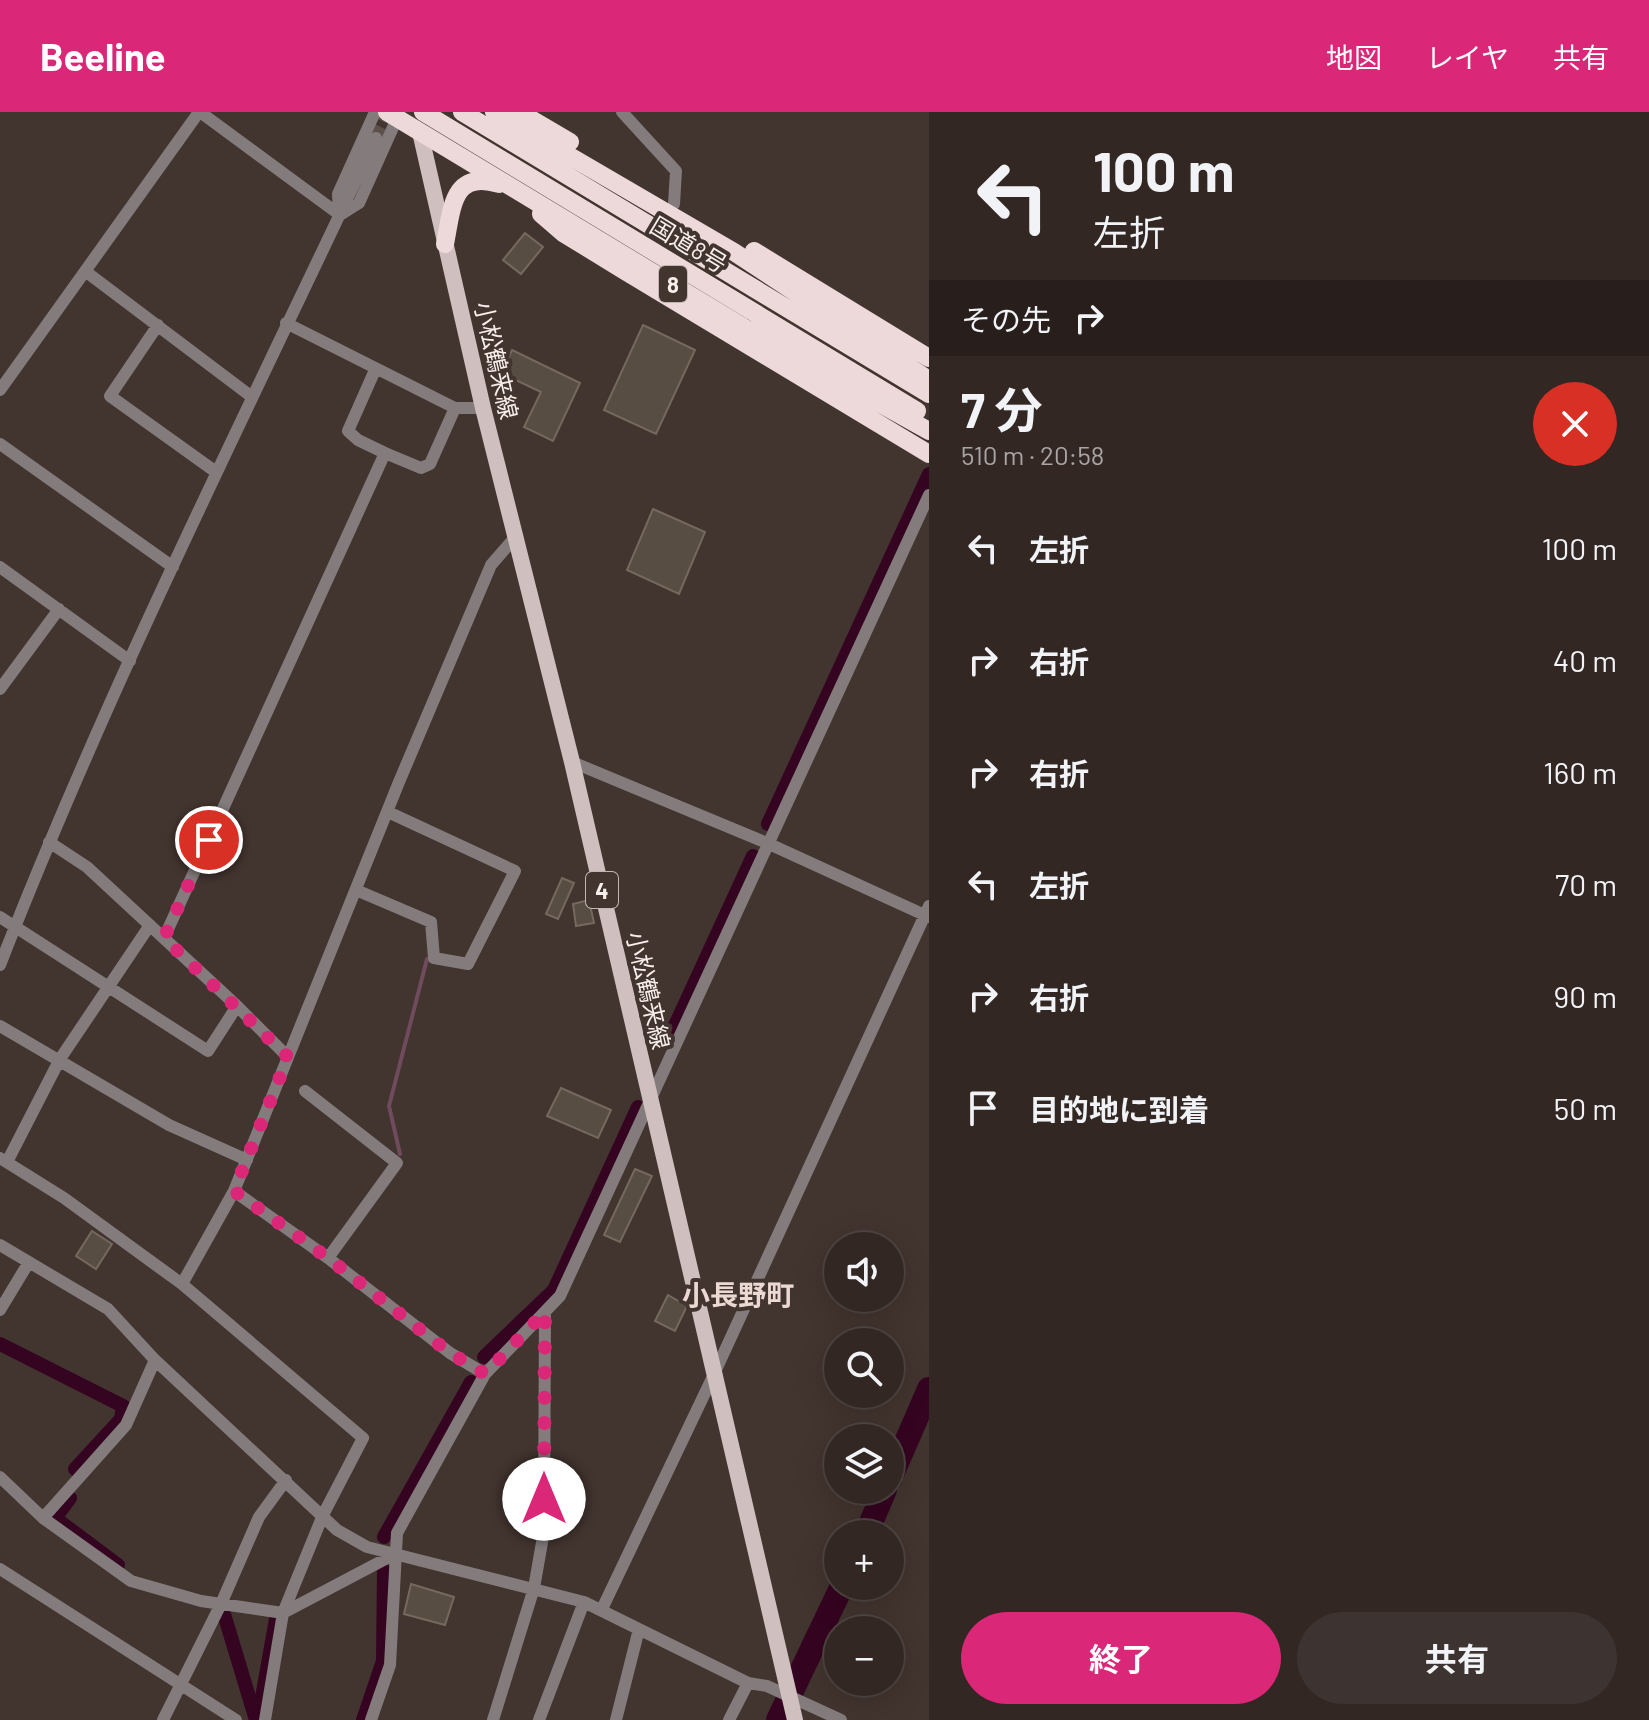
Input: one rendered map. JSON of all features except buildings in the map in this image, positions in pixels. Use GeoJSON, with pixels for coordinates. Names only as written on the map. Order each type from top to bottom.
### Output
{"type":"FeatureCollection","features":[{"type":"Feature","properties":{"kind":"highway"},"geometry":{"type":"LineString","coordinates":[[417,112],[420,132]]}},
{"type":"Feature","properties":{"kind":"highway","name":"国道8号"},"geometry":{"type":"LineString","coordinates":[[423,112],[929,418]]}},
{"type":"Feature","properties":{"kind":"highway","name":"国道8号"},"geometry":{"type":"LineString","coordinates":[[462,112],[929,394]]}},
{"type":"Feature","properties":{"kind":"highway","name":"8"},"geometry":{"type":"LineString","coordinates":[[494,112],[734,252],[929,380]]}},
{"type":"Feature","properties":{"kind":"highway"},"geometry":{"type":"LineString","coordinates":[[519,112],[819,295],[929,358]]}},
{"type":"Feature","properties":{"kind":"highway","name":"8"},"geometry":{"type":"LineString","coordinates":[[395,114],[743,327],[929,431]]}},
{"type":"Feature","properties":{"kind":"highway"},"geometry":{"type":"LineString","coordinates":[[445,244],[458,191],[467,182],[486,180],[520,192],[546,221],[563,233],[787,365],[929,454]]}},
{"type":"Feature","properties":{"kind":"main road","name":"小松鶴来線"},"geometry":{"type":"LineString","coordinates":[[420,132],[483,408],[572,762],[778,1649],[797,1702],[795,1720]]}},
{"type":"Feature","properties":{"kind":"street"},"geometry":{"type":"LineString","coordinates":[[0,390],[200,112],[340,215]]}},
{"type":"Feature","properties":{"kind":"street"},"geometry":{"type":"LineString","coordinates":[[340,215],[338,194],[375,112]]}},
{"type":"Feature","properties":{"kind":"street"},"geometry":{"type":"LineString","coordinates":[[622,112],[676,171],[674,204]]}},
{"type":"Feature","properties":{"kind":"street"},"geometry":{"type":"LineString","coordinates":[[340,215],[359,203],[395,114]]}},
{"type":"Feature","properties":{"kind":"street"},"geometry":{"type":"LineString","coordinates":[[0,965],[49,842],[130,661],[286,323],[376,138]]}},
{"type":"Feature","properties":{"kind":"street"},"geometry":{"type":"LineString","coordinates":[[85,271],[252,397]]}},
{"type":"Feature","properties":{"kind":"street"},"geometry":{"type":"LineString","coordinates":[[286,323],[455,408],[483,408]]}},
{"type":"Feature","properties":{"kind":"street"},"geometry":{"type":"LineString","coordinates":[[158,325],[110,396],[216,472]]}},
{"type":"Feature","properties":{"kind":"street"},"geometry":{"type":"LineString","coordinates":[[375,370],[348,431],[358,440],[385,453],[421,468],[430,464],[455,408]]}},
{"type":"Feature","properties":{"kind":"street"},"geometry":{"type":"LineString","coordinates":[[0,444],[173,567]]}},
{"type":"Feature","properties":{"kind":"street"},"geometry":{"type":"LineString","coordinates":[[164,938],[385,453]]}},
{"type":"Feature","properties":{"kind":"street"},"geometry":{"type":"LineString","coordinates":[[371,1720],[390,1665],[397,1533],[485,1374],[560,1296],[929,495]]}},
{"type":"Feature","properties":{"kind":"street"},"geometry":{"type":"LineString","coordinates":[[182,1284],[234,1191],[491,565],[517,535]]}},
{"type":"Feature","properties":{"kind":"street"},"geometry":{"type":"LineString","coordinates":[[0,567],[130,661]]}},
{"type":"Feature","properties":{"kind":"street"},"geometry":{"type":"LineString","coordinates":[[1,687],[59,609]]}},
{"type":"Feature","properties":{"kind":"street"},"geometry":{"type":"LineString","coordinates":[[572,762],[928,913],[602,1609]]}},
{"type":"Feature","properties":{"kind":"street"},"geometry":{"type":"LineString","coordinates":[[356,890],[431,922],[434,958],[468,964],[515,871],[388,812]]}},
{"type":"Feature","properties":{"kind":"street"},"geometry":{"type":"LineString","coordinates":[[49,842],[87,867],[288,1057]]}},
{"type":"Feature","properties":{"kind":"street"},"geometry":{"type":"LineString","coordinates":[[0,917],[208,1051],[237,1006]]}},
{"type":"Feature","properties":{"kind":"street"},"geometry":{"type":"LineString","coordinates":[[150,925],[60,1059],[3,1160],[64,1198],[182,1284],[363,1438],[323,1515],[283,1613],[265,1720]]}},
{"type":"Feature","properties":{"kind":"street"},"geometry":{"type":"LineString","coordinates":[[0,1026],[169,1125],[247,1160]]}},
{"type":"Feature","properties":{"kind":"street"},"geometry":{"type":"LineString","coordinates":[[305,1091],[397,1163],[328,1258]]}},
{"type":"Feature","properties":{"kind":"street"},"geometry":{"type":"LineString","coordinates":[[234,1191],[328,1258],[450,1353],[485,1374]]}},
{"type":"Feature","properties":{"kind":"street"},"geometry":{"type":"LineString","coordinates":[[0,1245],[108,1309],[155,1360],[337,1530],[367,1547],[584,1602],[748,1683],[767,1686],[841,1720]]}},
{"type":"Feature","properties":{"kind":"street"},"geometry":{"type":"LineString","coordinates":[[0,1310],[29,1262]]}},
{"type":"Feature","properties":{"kind":"street"},"geometry":{"type":"LineString","coordinates":[[493,1720],[534,1588],[544,1531],[545,1312]]}},
{"type":"Feature","properties":{"kind":"street"},"geometry":{"type":"LineString","coordinates":[[43,1518],[126,1425],[155,1360]]}},
{"type":"Feature","properties":{"kind":"street"},"geometry":{"type":"LineString","coordinates":[[0,1477],[43,1518],[131,1581],[201,1601],[283,1613],[395,1554]]}},
{"type":"Feature","properties":{"kind":"street"},"geometry":{"type":"LineString","coordinates":[[163,1720],[221,1604],[259,1517],[286,1480]]}},
{"type":"Feature","properties":{"kind":"street"},"geometry":{"type":"LineString","coordinates":[[2,1574],[236,1720]]}},
{"type":"Feature","properties":{"kind":"street"},"geometry":{"type":"LineString","coordinates":[[539,1720],[584,1602]]}},
{"type":"Feature","properties":{"kind":"street"},"geometry":{"type":"LineString","coordinates":[[616,1720],[639,1629]]}},
{"type":"Feature","properties":{"kind":"street"},"geometry":{"type":"LineString","coordinates":[[729,1720],[748,1683]]}},
{"type":"Feature","properties":{"kind":"waterway"},"geometry":{"type":"LineString","coordinates":[[768,824],[929,474]]}},
{"type":"Feature","properties":{"kind":"waterway"},"geometry":{"type":"LineString","coordinates":[[667,1043],[753,856]]}},
{"type":"Feature","properties":{"kind":"waterway"},"geometry":{"type":"LineString","coordinates":[[400,1154],[389,1106],[427,959]]}},
{"type":"Feature","properties":{"kind":"waterway"},"geometry":{"type":"LineString","coordinates":[[484,1357],[554,1290],[638,1107]]}},
{"type":"Feature","properties":{"kind":"waterway"},"geometry":{"type":"LineString","coordinates":[[0,1344],[123,1406],[121,1419],[75,1469]]}},
{"type":"Feature","properties":{"kind":"waterway"},"geometry":{"type":"LineString","coordinates":[[384,1537],[471,1382]]}},
{"type":"Feature","properties":{"kind":"waterway"},"geometry":{"type":"LineString","coordinates":[[904,1447],[929,1389]]}},
{"type":"Feature","properties":{"kind":"waterway"},"geometry":{"type":"LineString","coordinates":[[70,1498],[55,1518],[118,1565]]}},
{"type":"Feature","properties":{"kind":"waterway"},"geometry":{"type":"LineString","coordinates":[[872,1520],[879,1504]]}},
{"type":"Feature","properties":{"kind":"waterway"},"geometry":{"type":"LineString","coordinates":[[363,1720],[383,1661],[384,1571]]}},
{"type":"Feature","properties":{"kind":"waterway"},"geometry":{"type":"LineString","coordinates":[[778,1720],[835,1600]]}},
{"type":"Feature","properties":{"kind":"waterway"},"geometry":{"type":"LineString","coordinates":[[224,1614],[256,1720]]}},
{"type":"Feature","properties":{"kind":"waterway"},"geometry":{"type":"LineString","coordinates":[[258,1720],[276,1619]]}},
{"type":"Feature","properties":{"kind":"tunnel"},"geometry":{"type":"LineString","coordinates":[[376,138],[388,112]]}},
{"type":"Feature","properties":{"kind":"district","name":"小長野町"},"geometry":{"type":"Point","coordinates":[738,1294]}},
{"type":"Feature","properties":{"kind":"route"},"geometry":{"type":"LineString","coordinates":[[209,840],[164,938],[288,1057],[234,1191],[328,1258],[450,1353],[485,1374],[545,1312],[544,1499]]}}]}
